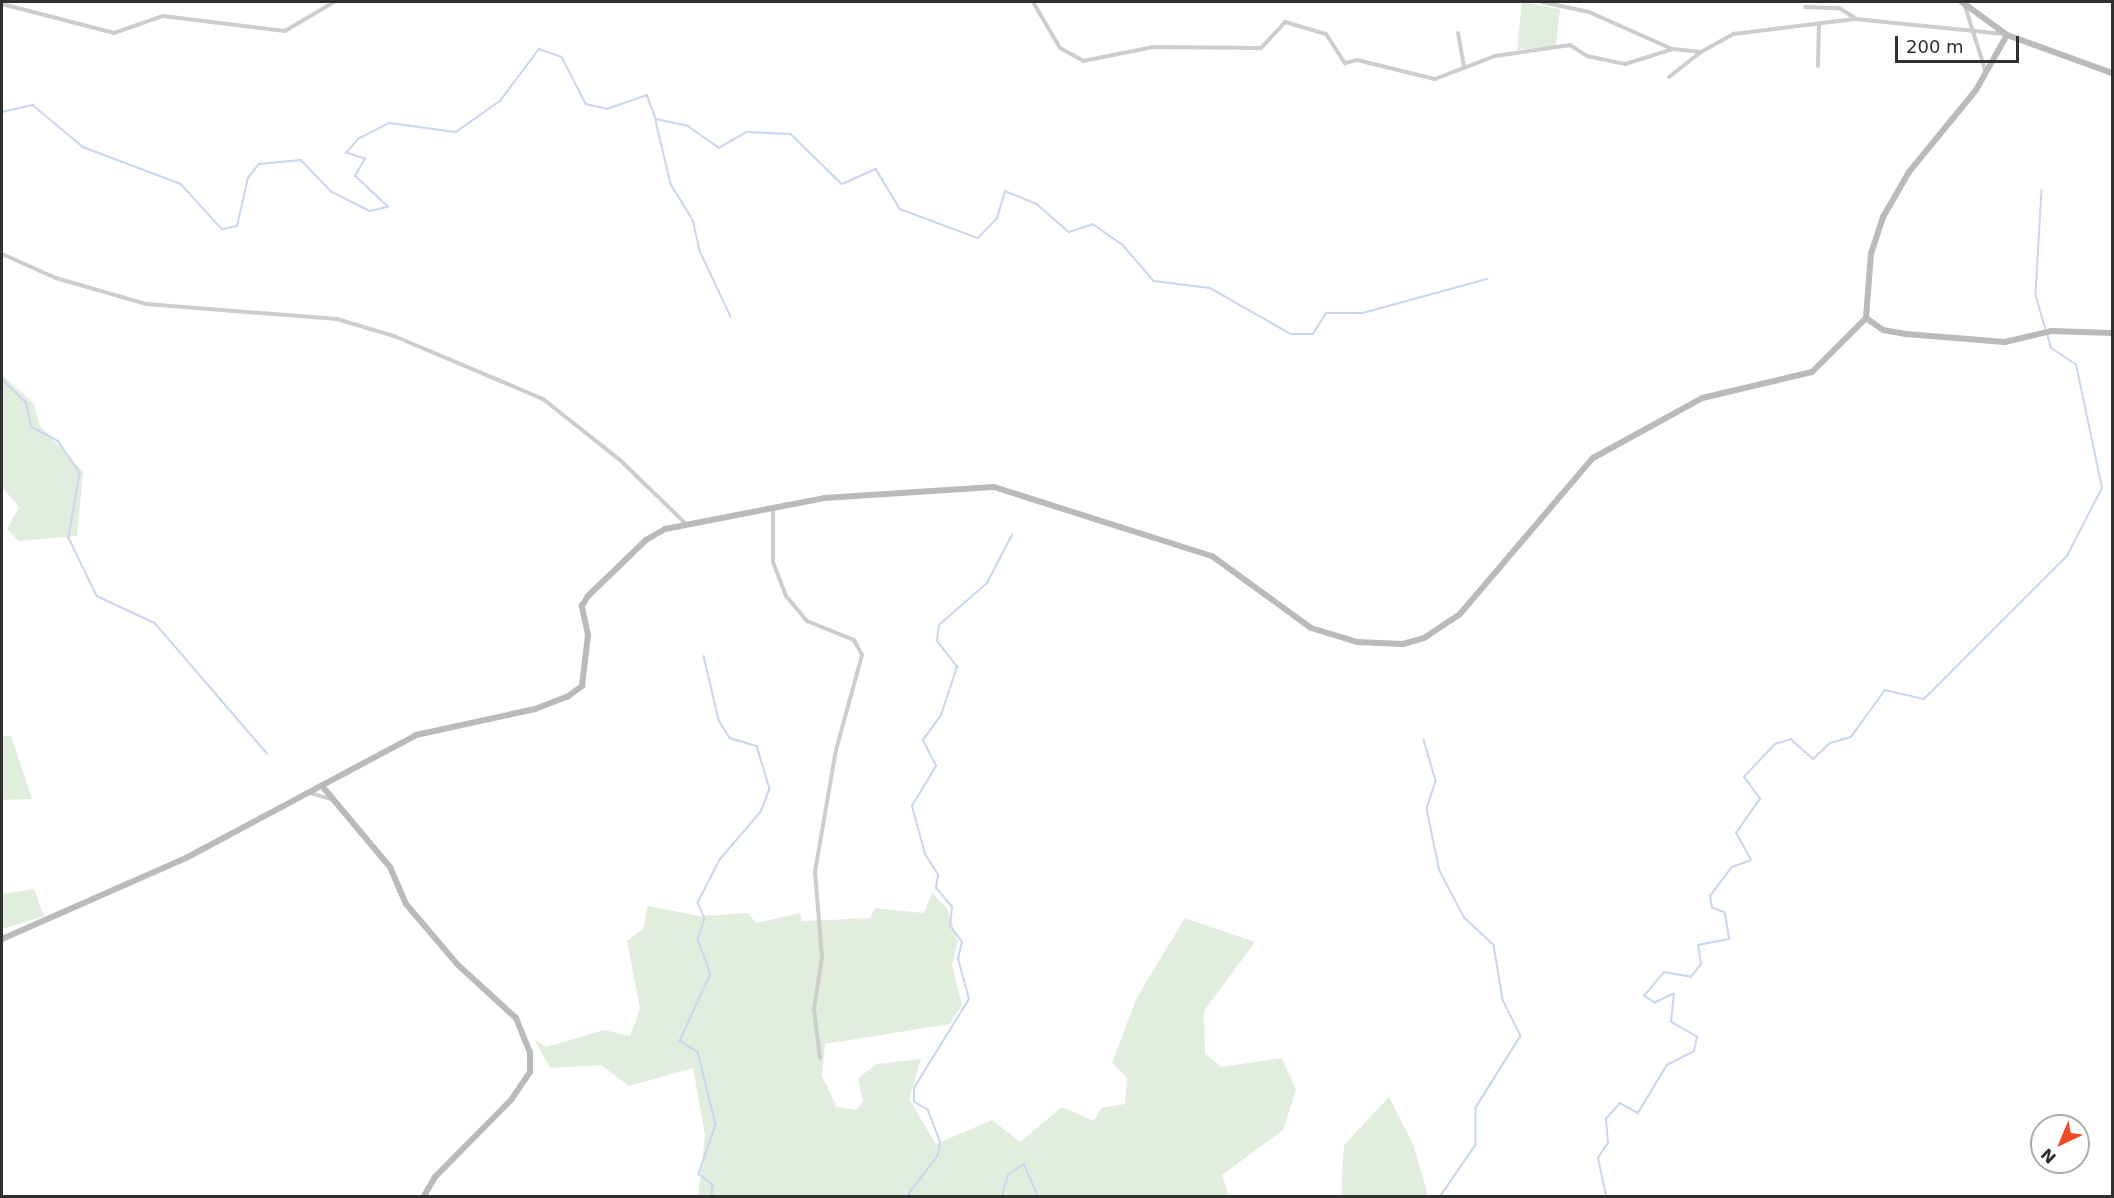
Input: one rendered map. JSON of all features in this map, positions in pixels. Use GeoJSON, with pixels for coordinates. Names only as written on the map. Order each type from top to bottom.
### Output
{"type":"FeatureCollection","features":[{"type":"Feature","properties":{"kind":"street"},"geometry":{"type":"LineString","coordinates":[[2,4],[114,33],[163,16],[285,31],[334,2]]}},
{"type":"Feature","properties":{"kind":"street"},"geometry":{"type":"LineString","coordinates":[[1033,2],[1060,48],[1083,61],[1153,47],[1261,48],[1285,22],[1326,34],[1345,63],[1357,60],[1435,79],[1495,56],[1570,45],[1587,56],[1625,64],[1673,49]]}},
{"type":"Feature","properties":{"kind":"street"},"geometry":{"type":"LineString","coordinates":[[1542,2],[1589,12],[1673,49],[1701,52]]}},
{"type":"Feature","properties":{"kind":"street"},"geometry":{"type":"LineString","coordinates":[[1963,2],[1975,29],[1985,70]]}},
{"type":"Feature","properties":{"kind":"street"},"geometry":{"type":"LineString","coordinates":[[1963,2],[2007,34]]}},
{"type":"Feature","properties":{"kind":"street"},"geometry":{"type":"LineString","coordinates":[[1805,7],[1839,8],[1855,19]]}},
{"type":"Feature","properties":{"kind":"street"},"geometry":{"type":"LineString","coordinates":[[1669,77],[1701,52],[1734,34],[1855,19],[1975,29],[2007,34],[2112,73]]}},
{"type":"Feature","properties":{"kind":"street"},"geometry":{"type":"LineString","coordinates":[[1818,66],[1819,23]]}},
{"type":"Feature","properties":{"kind":"street"},"geometry":{"type":"LineString","coordinates":[[1458,33],[1464,68]]}},
{"type":"Feature","properties":{"kind":"street"},"geometry":{"type":"LineString","coordinates":[[2,939],[151,875],[416,735],[535,709],[576,690],[587,651],[582,606],[588,597],[646,540],[685,523],[846,496],[994,487],[1212,556],[1311,628],[1357,642],[1403,644],[1430,635],[1460,614],[1566,485],[1605,449],[1719,392],[1812,372],[1866,318],[1870,253],[1883,217],[1909,172],[1976,90],[1985,70],[2007,34]]}},
{"type":"Feature","properties":{"kind":"street"},"geometry":{"type":"LineString","coordinates":[[2,254],[56,278],[146,304],[337,319],[394,336],[543,399],[620,460],[685,523]]}},
{"type":"Feature","properties":{"kind":"street"},"geometry":{"type":"LineString","coordinates":[[1866,318],[1883,330],[1906,334],[2006,342],[2051,331],[2112,333]]}},
{"type":"Feature","properties":{"kind":"street"},"geometry":{"type":"LineString","coordinates":[[773,507],[773,562],[786,596],[810,623],[854,640],[862,655],[836,750],[815,872],[822,957],[814,1001],[820,1058]]}},
{"type":"Feature","properties":{"kind":"street"},"geometry":{"type":"LineString","coordinates":[[322,786],[390,867],[406,904],[457,964],[516,1018],[530,1052],[530,1072],[511,1100],[435,1177],[424,1197]]}},
{"type":"Feature","properties":{"kind":"street"},"geometry":{"type":"LineString","coordinates":[[309,793],[332,799]]}},
{"type":"Feature","properties":{"kind":"green space"},"geometry":{"type":"Polygon","coordinates":[[[1522,2],[1560,9],[1556,46],[1517,50],[1522,2]]]}},
{"type":"Feature","properties":{"kind":"green space"},"geometry":{"type":"Polygon","coordinates":[[[2,375],[34,404],[40,426],[83,472],[77,536],[19,541],[7,529],[19,507],[2,487],[2,375]]]}},
{"type":"Feature","properties":{"kind":"green space"},"geometry":{"type":"Polygon","coordinates":[[[2,736],[11,736],[32,799],[2,800],[2,736]]]}},
{"type":"Feature","properties":{"kind":"green space"},"geometry":{"type":"Polygon","coordinates":[[[34,889],[44,916],[2,929],[2,894],[34,889]]]}},
{"type":"Feature","properties":{"kind":"green space"},"geometry":{"type":"Polygon","coordinates":[[[932,893],[947,908],[958,942],[952,965],[962,1005],[950,1024],[825,1044],[822,1076],[837,1107],[856,1110],[863,1102],[858,1078],[877,1064],[921,1059],[909,1099],[936,1144],[992,1120],[1020,1142],[1062,1107],[1094,1121],[1101,1108],[1125,1104],[1127,1078],[1112,1063],[1137,997],[1185,918],[1255,942],[1204,1011],[1205,1054],[1222,1067],[1282,1058],[1296,1090],[1283,1130],[1222,1175],[1229,1196],[698,1196],[705,1135],[693,1068],[629,1086],[601,1065],[550,1068],[534,1039],[546,1047],[604,1030],[630,1036],[640,1009],[627,941],[644,928],[647,906],[700,916],[748,913],[756,923],[800,913],[802,921],[870,918],[875,908],[924,913],[932,893]]]}},
{"type":"Feature","properties":{"kind":"green space"},"geometry":{"type":"Polygon","coordinates":[[[1389,1097],[1414,1146],[1428,1196],[1341,1196],[1344,1145],[1389,1097]]]}},
{"type":"Feature","properties":{"kind":"waterway"},"geometry":{"type":"LineString","coordinates":[[2,112],[33,105],[83,147],[181,184],[222,229],[237,226],[248,178],[259,164],[301,160],[332,192],[370,211],[388,207],[355,176],[365,159],[346,153],[358,139],[390,123],[456,132],[500,101],[539,49],[562,57],[586,104],[607,109],[647,95],[656,119],[688,126],[719,148],[747,132],[791,134],[842,184],[876,169],[900,209],[978,238],[997,218],[1005,191],[1037,204],[1069,232],[1093,224],[1122,244],[1154,281],[1210,288],[1291,334],[1313,334],[1326,313],[1363,313],[1487,279]]}},
{"type":"Feature","properties":{"kind":"waterway"},"geometry":{"type":"LineString","coordinates":[[656,121],[671,184],[693,220],[700,251],[731,317]]}},
{"type":"Feature","properties":{"kind":"waterway"},"geometry":{"type":"LineString","coordinates":[[2042,190],[2036,295],[2046,329]]}},
{"type":"Feature","properties":{"kind":"waterway"},"geometry":{"type":"LineString","coordinates":[[1606,1196],[1598,1158],[1608,1143],[1606,1119],[1620,1103],[1638,1113],[1667,1065],[1694,1051],[1697,1037],[1671,1022],[1674,994],[1655,1003],[1644,996],[1664,972],[1691,977],[1701,964],[1698,945],[1729,939],[1725,913],[1712,908],[1710,896],[1732,867],[1751,860],[1736,833],[1760,799],[1744,777],[1775,744],[1791,739],[1813,759],[1830,743],[1851,737],[1885,690],[1924,699],[2067,556],[2102,488],[2076,365],[2051,348],[2047,334]]}},
{"type":"Feature","properties":{"kind":"waterway"},"geometry":{"type":"LineString","coordinates":[[2,379],[26,402],[32,427],[58,441],[80,473],[69,538],[97,596],[155,623],[267,753]]}},
{"type":"Feature","properties":{"kind":"waterway"},"geometry":{"type":"LineString","coordinates":[[907,1196],[938,1155],[940,1142],[928,1110],[914,1102],[914,1088],[969,999],[958,959],[962,942],[950,926],[952,907],[936,888],[938,875],[925,854],[912,806],[936,766],[923,740],[941,715],[957,667],[937,641],[939,625],[987,583],[1012,535]]}},
{"type":"Feature","properties":{"kind":"waterway"},"geometry":{"type":"LineString","coordinates":[[704,656],[719,720],[730,738],[757,746],[770,789],[761,812],[720,860],[698,903],[705,919],[698,939],[711,974],[680,1041],[698,1052],[716,1125],[699,1174],[713,1185],[712,1196]]}},
{"type":"Feature","properties":{"kind":"waterway"},"geometry":{"type":"LineString","coordinates":[[1424,740],[1436,781],[1427,809],[1440,871],[1464,917],[1494,945],[1503,1000],[1521,1036],[1476,1108],[1476,1145],[1441,1196]]}},
{"type":"Feature","properties":{"kind":"waterway"},"geometry":{"type":"LineString","coordinates":[[1002,1196],[1008,1175],[1024,1164],[1038,1196]]}},
{"type":"Feature","properties":{"kind":"waterway"},"geometry":{"type":"LineString","coordinates":[[886,1196],[908,1196]]}}]}
